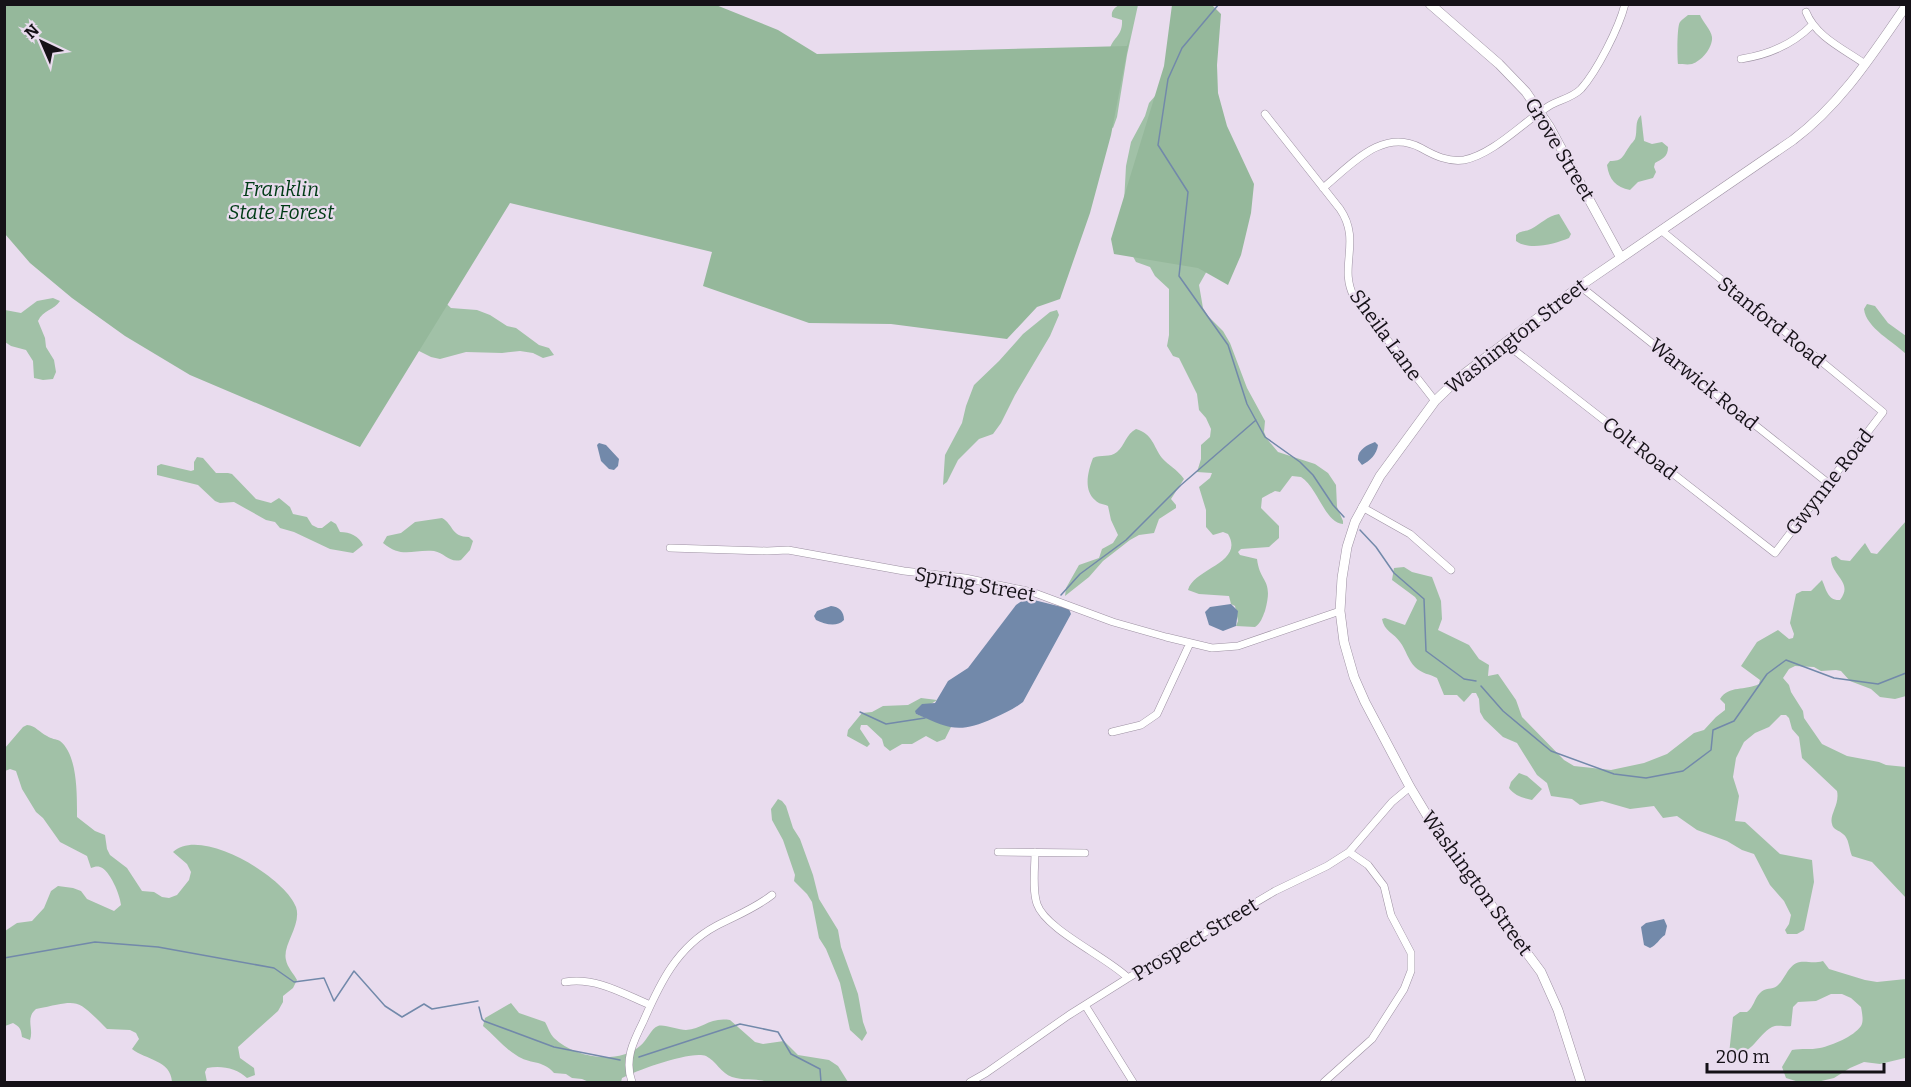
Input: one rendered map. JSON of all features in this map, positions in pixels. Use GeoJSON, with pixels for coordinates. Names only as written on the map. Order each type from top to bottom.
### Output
{"type":"FeatureCollection","features":[{"type":"Feature","properties":{"kind":"main road","name":"Grove Street"},"geometry":{"type":"LineString","coordinates":[[1430,4],[1499,64],[1526,92],[1540,112],[1621,258]]}},
{"type":"Feature","properties":{"kind":"main road","name":"Washington Street"},"geometry":{"type":"LineString","coordinates":[[1581,1083],[1558,1010],[1546,982],[1503,928],[1446,846],[1410,787],[1354,677],[1344,642],[1340,611],[1347,547],[1362,507],[1380,476],[1435,400],[1460,377],[1580,286],[1803,133],[1839,99],[1906,6]]}},
{"type":"Feature","properties":{"kind":"street"},"geometry":{"type":"LineString","coordinates":[[1323,188],[1381,144],[1401,142],[1417,146],[1445,159],[1466,159],[1486,152],[1549,106],[1572,96],[1585,84],[1617,29],[1625,4]]}},
{"type":"Feature","properties":{"kind":"street"},"geometry":{"type":"LineString","coordinates":[[1806,12],[1812,25],[1819,32],[1865,64]]}},
{"type":"Feature","properties":{"kind":"street"},"geometry":{"type":"LineString","coordinates":[[1741,59],[1754,57],[1784,46],[1799,37],[1812,25]]}},
{"type":"Feature","properties":{"kind":"street","name":"Sheila Lane"},"geometry":{"type":"LineString","coordinates":[[1266,114],[1342,212],[1350,230],[1348,273],[1352,292],[1435,400]]}},
{"type":"Feature","properties":{"kind":"street","name":"Stanford Road"},"geometry":{"type":"LineString","coordinates":[[1662,231],[1883,412]]}},
{"type":"Feature","properties":{"kind":"street","name":"Warwick Road"},"geometry":{"type":"LineString","coordinates":[[1580,286],[1828,483]]}},
{"type":"Feature","properties":{"kind":"street","name":"Colt Road"},"geometry":{"type":"LineString","coordinates":[[1505,343],[1774,553]]}},
{"type":"Feature","properties":{"kind":"street","name":"Gwynne Road"},"geometry":{"type":"LineString","coordinates":[[1774,553],[1883,412]]}},
{"type":"Feature","properties":{"kind":"street"},"geometry":{"type":"LineString","coordinates":[[1362,507],[1410,534],[1450,570]]}},
{"type":"Feature","properties":{"kind":"street","name":"Spring Street"},"geometry":{"type":"LineString","coordinates":[[670,548],[788,550],[904,571],[965,578],[1032,592],[1113,622],[1212,648],[1238,646],[1340,611]]}},
{"type":"Feature","properties":{"kind":"street"},"geometry":{"type":"LineString","coordinates":[[1112,732],[1141,725],[1157,714],[1190,643]]}},
{"type":"Feature","properties":{"kind":"street","name":"Prospect Street"},"geometry":{"type":"LineString","coordinates":[[970,1083],[1128,978],[1275,891],[1327,866],[1349,852],[1392,802],[1410,787]]}},
{"type":"Feature","properties":{"kind":"street"},"geometry":{"type":"LineString","coordinates":[[998,852],[1085,853]]}},
{"type":"Feature","properties":{"kind":"street"},"geometry":{"type":"LineString","coordinates":[[1035,852],[1037,905],[1043,915],[1055,926],[1117,967],[1128,978]]}},
{"type":"Feature","properties":{"kind":"street"},"geometry":{"type":"LineString","coordinates":[[1324,1083],[1372,1039],[1404,989],[1412,962],[1409,945],[1394,922],[1384,886],[1368,865],[1349,852]]}},
{"type":"Feature","properties":{"kind":"street"},"geometry":{"type":"LineString","coordinates":[[632,1083],[628,1057],[668,970],[689,945],[716,926],[750,910],[772,895]]}},
{"type":"Feature","properties":{"kind":"street"},"geometry":{"type":"LineString","coordinates":[[565,982],[578,980],[594,982],[650,1005]]}},
{"type":"Feature","properties":{"kind":"street"},"geometry":{"type":"LineString","coordinates":[[1085,1005],[1133,1083]]}},
{"type":"Feature","properties":{"kind":"green space","name":"Franklin State Forest"},"geometry":{"type":"Polygon","coordinates":[[[4,5],[716,5],[778,30],[817,54],[1127,46],[1130,36],[1111,135],[1090,213],[1060,299],[1037,307],[1007,339],[891,324],[809,323],[703,286],[712,252],[510,203],[360,447],[190,375],[125,336],[72,298],[30,263],[5,234],[4,5]]]}},
{"type":"Feature","properties":{"kind":"green space"},"geometry":{"type":"Polygon","coordinates":[[[1119,5],[1138,5],[1113,128],[1111,127],[1109,52],[1122,26],[1122,20],[1112,17],[1113,10],[1119,5]]]}},
{"type":"Feature","properties":{"kind":"green space"},"geometry":{"type":"Polygon","coordinates":[[[1172,5],[1212,5],[1221,14],[1217,65],[1218,93],[1227,126],[1254,184],[1251,213],[1241,255],[1228,285],[1198,268],[1114,254],[1111,239],[1164,66],[1172,5]]]}},
{"type":"Feature","properties":{"kind":"green space"},"geometry":{"type":"Polygon","coordinates":[[[1688,15],[1700,15],[1710,32],[1712,41],[1709,49],[1699,60],[1692,64],[1678,64],[1679,24],[1688,15]]]}},
{"type":"Feature","properties":{"kind":"green space"},"geometry":{"type":"Polygon","coordinates":[[[1156,95],[1208,269],[1199,285],[1203,308],[1230,343],[1247,388],[1265,421],[1264,432],[1267,439],[1278,452],[1315,464],[1328,473],[1336,485],[1337,507],[1343,521],[1343,524],[1331,518],[1307,482],[1301,477],[1292,476],[1280,492],[1275,491],[1262,498],[1261,508],[1279,526],[1279,538],[1269,547],[1241,549],[1238,552],[1240,555],[1257,559],[1267,587],[1265,611],[1255,627],[1236,626],[1238,621],[1235,606],[1231,604],[1229,596],[1199,594],[1188,590],[1192,582],[1224,559],[1230,552],[1231,544],[1228,534],[1223,532],[1213,535],[1206,527],[1206,510],[1199,487],[1210,478],[1212,473],[1197,472],[1201,459],[1201,445],[1210,437],[1211,429],[1199,410],[1197,394],[1179,358],[1173,356],[1167,346],[1169,289],[1155,276],[1150,267],[1136,262],[1129,249],[1123,221],[1126,166],[1131,142],[1145,116],[1149,103],[1156,95]]]}},
{"type":"Feature","properties":{"kind":"green space"},"geometry":{"type":"Polygon","coordinates":[[[1641,115],[1644,141],[1652,144],[1662,142],[1668,150],[1664,157],[1655,163],[1656,172],[1653,178],[1638,182],[1630,190],[1614,182],[1609,175],[1607,165],[1610,161],[1622,158],[1636,136],[1641,115]]]}},
{"type":"Feature","properties":{"kind":"green space"},"geometry":{"type":"Polygon","coordinates":[[[1559,214],[1571,234],[1569,238],[1535,246],[1516,241],[1518,233],[1531,229],[1559,214]]]}},
{"type":"Feature","properties":{"kind":"green space"},"geometry":{"type":"Polygon","coordinates":[[[436,294],[451,308],[477,310],[507,326],[516,328],[539,345],[549,348],[554,355],[543,358],[533,353],[520,351],[466,352],[440,359],[409,346],[436,294]]]}},
{"type":"Feature","properties":{"kind":"green space"},"geometry":{"type":"Polygon","coordinates":[[[53,298],[60,301],[43,314],[38,321],[46,347],[54,360],[56,372],[53,379],[43,380],[34,378],[33,361],[26,350],[5,342],[5,310],[21,313],[37,301],[53,298]]]}},
{"type":"Feature","properties":{"kind":"green space"},"geometry":{"type":"Polygon","coordinates":[[[1867,304],[1875,306],[1888,323],[1906,336],[1906,354],[1870,322],[1864,309],[1867,304]]]}},
{"type":"Feature","properties":{"kind":"green space"},"geometry":{"type":"Polygon","coordinates":[[[1057,310],[1059,315],[1050,336],[1001,423],[993,434],[979,439],[958,460],[947,482],[943,485],[945,455],[962,423],[974,385],[1023,334],[1050,312],[1057,310]]]}},
{"type":"Feature","properties":{"kind":"green space"},"geometry":{"type":"Polygon","coordinates":[[[1136,429],[1149,437],[1162,458],[1184,479],[1171,499],[1176,508],[1159,519],[1154,533],[1139,535],[1130,540],[1065,596],[1066,588],[1079,565],[1099,558],[1102,549],[1113,543],[1118,535],[1108,506],[1096,501],[1089,491],[1088,474],[1093,458],[1117,452],[1136,429]]]}},
{"type":"Feature","properties":{"kind":"green space"},"geometry":{"type":"Polygon","coordinates":[[[197,457],[203,458],[216,473],[232,474],[256,499],[271,503],[279,498],[290,507],[293,514],[307,517],[312,525],[322,528],[331,521],[336,524],[340,532],[354,535],[363,545],[353,553],[330,549],[280,528],[275,522],[266,520],[234,502],[215,501],[198,485],[157,475],[157,466],[161,464],[194,470],[197,457]]]}},
{"type":"Feature","properties":{"kind":"green space"},"geometry":{"type":"Polygon","coordinates":[[[442,518],[456,533],[469,537],[473,541],[470,550],[461,560],[450,559],[434,551],[396,551],[383,543],[387,536],[401,533],[415,522],[442,518]]]}},
{"type":"Feature","properties":{"kind":"green space"},"geometry":{"type":"Polygon","coordinates":[[[1906,521],[1906,696],[1895,699],[1880,697],[1871,689],[1850,681],[1841,671],[1836,670],[1821,671],[1814,667],[1795,666],[1789,669],[1783,678],[1803,711],[1804,718],[1822,744],[1847,756],[1906,767],[1906,898],[1872,862],[1852,856],[1847,838],[1834,828],[1831,821],[1838,796],[1837,791],[1802,758],[1799,737],[1792,729],[1786,715],[1781,715],[1769,727],[1755,733],[1744,742],[1736,758],[1733,777],[1739,796],[1735,821],[1745,822],[1780,854],[1812,860],[1814,882],[1804,930],[1797,934],[1787,934],[1785,930],[1791,915],[1784,901],[1770,885],[1754,854],[1697,830],[1677,816],[1663,818],[1654,806],[1630,809],[1602,801],[1580,805],[1572,799],[1551,796],[1547,783],[1537,775],[1517,743],[1503,737],[1484,719],[1476,693],[1472,693],[1464,702],[1457,695],[1444,695],[1437,678],[1415,667],[1400,642],[1385,626],[1382,619],[1405,625],[1417,600],[1392,580],[1394,568],[1404,567],[1412,572],[1432,577],[1441,601],[1442,619],[1438,630],[1469,645],[1479,659],[1489,665],[1488,676],[1498,674],[1516,700],[1522,717],[1564,760],[1574,766],[1611,770],[1644,763],[1667,754],[1694,733],[1704,730],[1725,710],[1725,704],[1720,699],[1724,695],[1733,690],[1759,684],[1760,680],[1741,666],[1757,642],[1778,630],[1789,639],[1793,638],[1790,623],[1796,594],[1811,591],[1822,580],[1830,596],[1840,600],[1844,594],[1844,588],[1834,570],[1831,558],[1836,556],[1841,560],[1850,561],[1865,543],[1871,553],[1877,554],[1906,521]]]}},
{"type":"Feature","properties":{"kind":"green space"},"geometry":{"type":"Polygon","coordinates":[[[921,698],[937,700],[916,714],[951,727],[945,739],[937,742],[926,736],[912,744],[902,744],[890,751],[884,746],[882,739],[867,725],[861,725],[860,729],[870,744],[867,747],[847,736],[848,730],[862,713],[872,712],[883,706],[908,705],[921,698]]]}},
{"type":"Feature","properties":{"kind":"green space"},"geometry":{"type":"Polygon","coordinates":[[[27,725],[60,741],[66,747],[75,776],[77,817],[95,831],[105,835],[110,855],[127,868],[142,891],[154,892],[169,898],[177,895],[189,880],[191,872],[187,864],[173,852],[186,846],[202,845],[241,858],[276,882],[289,895],[297,914],[287,948],[286,960],[297,980],[293,988],[283,996],[283,1002],[278,1011],[238,1047],[240,1058],[254,1068],[255,1075],[247,1078],[234,1070],[212,1067],[207,1068],[205,1072],[207,1082],[172,1082],[171,1075],[163,1065],[132,1049],[139,1039],[136,1033],[130,1030],[107,1029],[89,1011],[76,1004],[61,1004],[36,1009],[30,1020],[30,1040],[22,1037],[20,1028],[13,1023],[5,1026],[5,931],[17,923],[32,921],[44,908],[51,891],[58,886],[81,891],[87,899],[114,911],[121,905],[117,889],[104,869],[91,868],[87,856],[60,842],[36,812],[22,789],[16,771],[10,769],[5,771],[5,748],[27,725]]]}},
{"type":"Feature","properties":{"kind":"green space"},"geometry":{"type":"Polygon","coordinates":[[[1519,773],[1527,776],[1542,789],[1532,800],[1517,795],[1509,788],[1519,773]]]}},
{"type":"Feature","properties":{"kind":"green space"},"geometry":{"type":"Polygon","coordinates":[[[778,799],[786,806],[793,828],[800,839],[819,899],[838,930],[841,947],[858,994],[867,1033],[862,1041],[850,1030],[840,983],[819,938],[812,902],[794,881],[795,875],[783,840],[772,820],[771,809],[778,799]]]}},
{"type":"Feature","properties":{"kind":"green space"},"geometry":{"type":"Polygon","coordinates":[[[1823,961],[1829,969],[1865,980],[1877,982],[1906,979],[1906,1064],[1905,1058],[1880,1064],[1864,1062],[1834,1078],[1817,1082],[1799,1082],[1786,1078],[1782,1067],[1792,1050],[1816,1049],[1831,1045],[1848,1037],[1861,1026],[1863,1019],[1861,1007],[1842,994],[1831,994],[1816,1001],[1798,1002],[1793,1007],[1791,1026],[1772,1027],[1748,1049],[1737,1054],[1729,1054],[1733,1017],[1740,1012],[1747,1012],[1760,993],[1777,986],[1796,963],[1823,961]]]}},
{"type":"Feature","properties":{"kind":"green space"},"geometry":{"type":"Polygon","coordinates":[[[511,1003],[519,1013],[545,1022],[553,1036],[563,1045],[596,1057],[620,1056],[631,1052],[642,1044],[658,1026],[686,1030],[717,1020],[730,1020],[755,1042],[763,1044],[784,1041],[798,1055],[829,1060],[838,1066],[848,1082],[768,1082],[737,1078],[725,1073],[710,1058],[699,1055],[677,1058],[639,1070],[622,1078],[621,1082],[589,1082],[572,1078],[566,1074],[554,1073],[545,1066],[521,1058],[507,1049],[483,1026],[485,1018],[511,1003]]]}},
{"type":"Feature","properties":{"kind":"water"},"geometry":{"type":"Polygon","coordinates":[[[1375,442],[1378,445],[1375,454],[1362,465],[1358,460],[1359,453],[1366,446],[1375,442]]]}},
{"type":"Feature","properties":{"kind":"water"},"geometry":{"type":"Polygon","coordinates":[[[599,443],[606,445],[619,459],[618,466],[614,470],[609,469],[601,461],[597,445],[599,443]]]}},
{"type":"Feature","properties":{"kind":"water"},"geometry":{"type":"Polygon","coordinates":[[[1026,598],[1069,609],[1071,614],[1023,702],[994,718],[963,728],[947,726],[916,714],[915,711],[922,704],[935,703],[948,681],[968,668],[1016,605],[1026,598]]]}},
{"type":"Feature","properties":{"kind":"water"},"geometry":{"type":"Polygon","coordinates":[[[1231,604],[1238,611],[1236,626],[1223,631],[1209,625],[1205,612],[1210,607],[1231,604]]]}},
{"type":"Feature","properties":{"kind":"water"},"geometry":{"type":"Polygon","coordinates":[[[831,606],[840,610],[844,620],[834,625],[816,620],[814,616],[817,611],[831,606]]]}},
{"type":"Feature","properties":{"kind":"water"},"geometry":{"type":"Polygon","coordinates":[[[1664,919],[1667,926],[1665,935],[1650,948],[1644,945],[1641,927],[1646,923],[1664,919]]]}},
{"type":"Feature","properties":{"kind":"waterway"},"geometry":{"type":"LineString","coordinates":[[1219,4],[1182,48],[1168,79],[1158,145],[1188,192],[1179,276],[1228,345],[1247,404],[1265,437],[1300,462],[1313,475],[1344,517]]}},
{"type":"Feature","properties":{"kind":"waterway"},"geometry":{"type":"LineString","coordinates":[[1061,595],[1080,574],[1126,540],[1181,485],[1256,420]]}},
{"type":"Feature","properties":{"kind":"waterway"},"geometry":{"type":"LineString","coordinates":[[1360,530],[1376,547],[1394,573],[1424,599],[1426,651],[1464,679],[1476,681]]}},
{"type":"Feature","properties":{"kind":"waterway"},"geometry":{"type":"LineString","coordinates":[[1481,686],[1503,711],[1551,751],[1614,774],[1646,778],[1683,771],[1711,750],[1713,730],[1734,721],[1767,674],[1786,660],[1834,678],[1878,684],[1906,673]]}},
{"type":"Feature","properties":{"kind":"waterway"},"geometry":{"type":"LineString","coordinates":[[860,712],[886,724],[925,718]]}},
{"type":"Feature","properties":{"kind":"waterway"},"geometry":{"type":"LineString","coordinates":[[4,958],[95,942],[158,947],[274,968],[294,982],[324,978],[334,1001],[354,971],[385,1006],[402,1017],[424,1004],[432,1009],[478,1001]]}},
{"type":"Feature","properties":{"kind":"waterway"},"geometry":{"type":"LineString","coordinates":[[479,1007],[484,1021],[554,1047],[620,1060]]}},
{"type":"Feature","properties":{"kind":"waterway"},"geometry":{"type":"LineString","coordinates":[[639,1057],[740,1024],[778,1032],[791,1054],[820,1069],[821,1082]]}}]}
